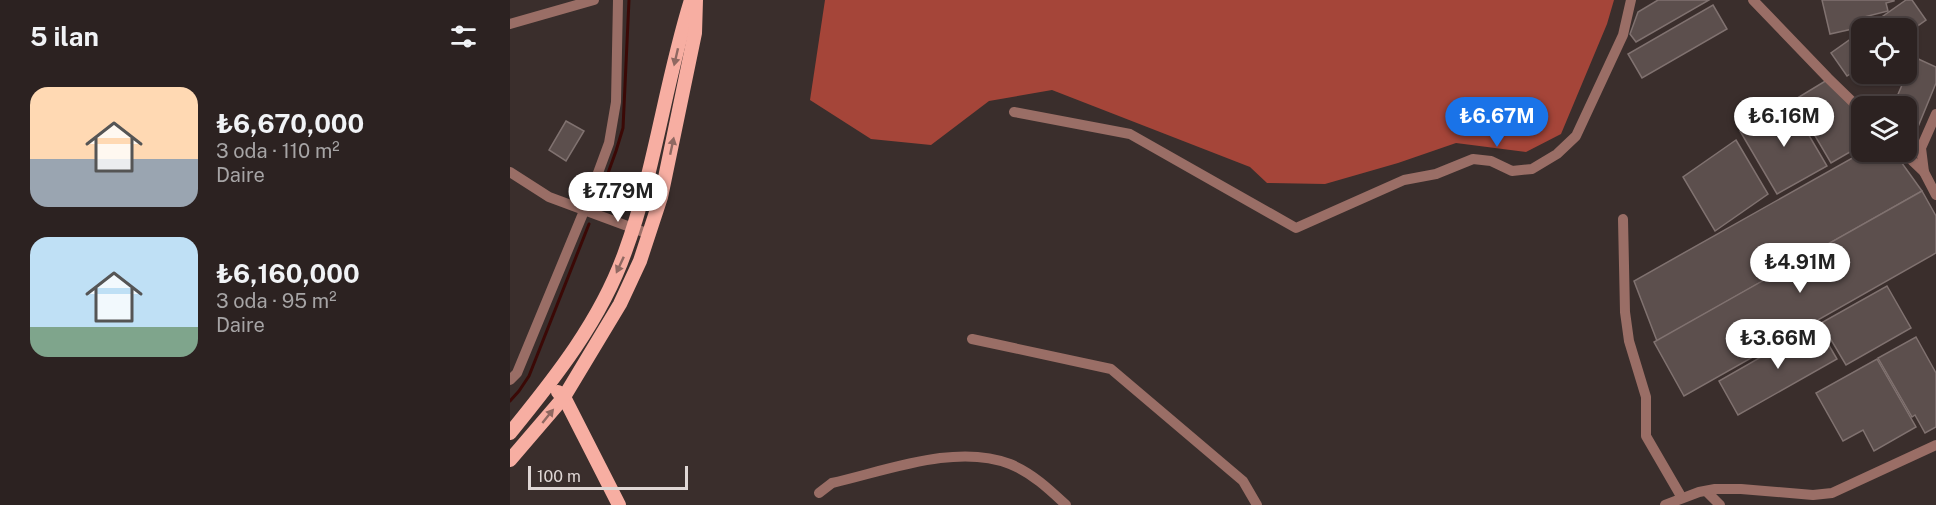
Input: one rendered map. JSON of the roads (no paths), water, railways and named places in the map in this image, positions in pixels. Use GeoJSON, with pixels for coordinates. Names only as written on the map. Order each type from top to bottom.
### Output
{"type":"FeatureCollection","features":[{"type":"Feature","properties":{"kind":"main road"},"geometry":{"type":"LineString","coordinates":[[510,433],[580,340],[606,295],[625,255],[645,193],[682,29],[691,0]]}},
{"type":"Feature","properties":{"kind":"main road"},"geometry":{"type":"LineString","coordinates":[[510,460],[564,397],[620,304],[640,261],[661,197],[695,33],[696,0]]}},
{"type":"Feature","properties":{"kind":"main road"},"geometry":{"type":"LineString","coordinates":[[549,384],[564,397],[619,505]]}},
{"type":"Feature","properties":{"kind":"street"},"geometry":{"type":"LineString","coordinates":[[510,24],[594,0]]}},
{"type":"Feature","properties":{"kind":"street"},"geometry":{"type":"LineString","coordinates":[[510,380],[516,373],[584,212],[609,143],[615,102],[618,0]]}},
{"type":"Feature","properties":{"kind":"street"},"geometry":{"type":"LineString","coordinates":[[1014,112],[1130,134],[1296,228],[1404,180],[1436,174],[1473,159],[1491,161],[1512,171],[1532,169],[1557,154],[1576,136],[1623,35],[1631,0]]}},
{"type":"Feature","properties":{"kind":"street"},"geometry":{"type":"LineString","coordinates":[[1753,0],[1851,100]]}},
{"type":"Feature","properties":{"kind":"street"},"geometry":{"type":"LineString","coordinates":[[1924,172],[1921,148],[1936,114]]}},
{"type":"Feature","properties":{"kind":"street"},"geometry":{"type":"LineString","coordinates":[[1914,162],[1924,172],[1936,195]]}},
{"type":"Feature","properties":{"kind":"street"},"geometry":{"type":"LineString","coordinates":[[510,172],[549,197],[584,212],[649,234]]}},
{"type":"Feature","properties":{"kind":"street"},"geometry":{"type":"LineString","coordinates":[[1623,219],[1625,312],[1629,340],[1646,397],[1646,436],[1683,498]]}},
{"type":"Feature","properties":{"kind":"street"},"geometry":{"type":"LineString","coordinates":[[972,339],[1110,369],[1243,481],[1257,505]]}},
{"type":"Feature","properties":{"kind":"street"},"geometry":{"type":"LineString","coordinates":[[1665,505],[1706,491],[1741,489],[1813,495],[1832,493],[1936,444]]}},
{"type":"Feature","properties":{"kind":"street"},"geometry":{"type":"LineString","coordinates":[[819,493],[832,483],[924,461],[974,457],[1009,464],[1040,481],[1066,505]]}},
{"type":"Feature","properties":{"kind":"street"},"geometry":{"type":"LineString","coordinates":[[1706,491],[1720,505]]}},
{"type":"Feature","properties":{"kind":"waterway"},"geometry":{"type":"LineString","coordinates":[[595,209],[623,128],[629,0]]}},
{"type":"Feature","properties":{"kind":"waterway"},"geometry":{"type":"LineString","coordinates":[[510,401],[529,376],[589,224]]}}]}
